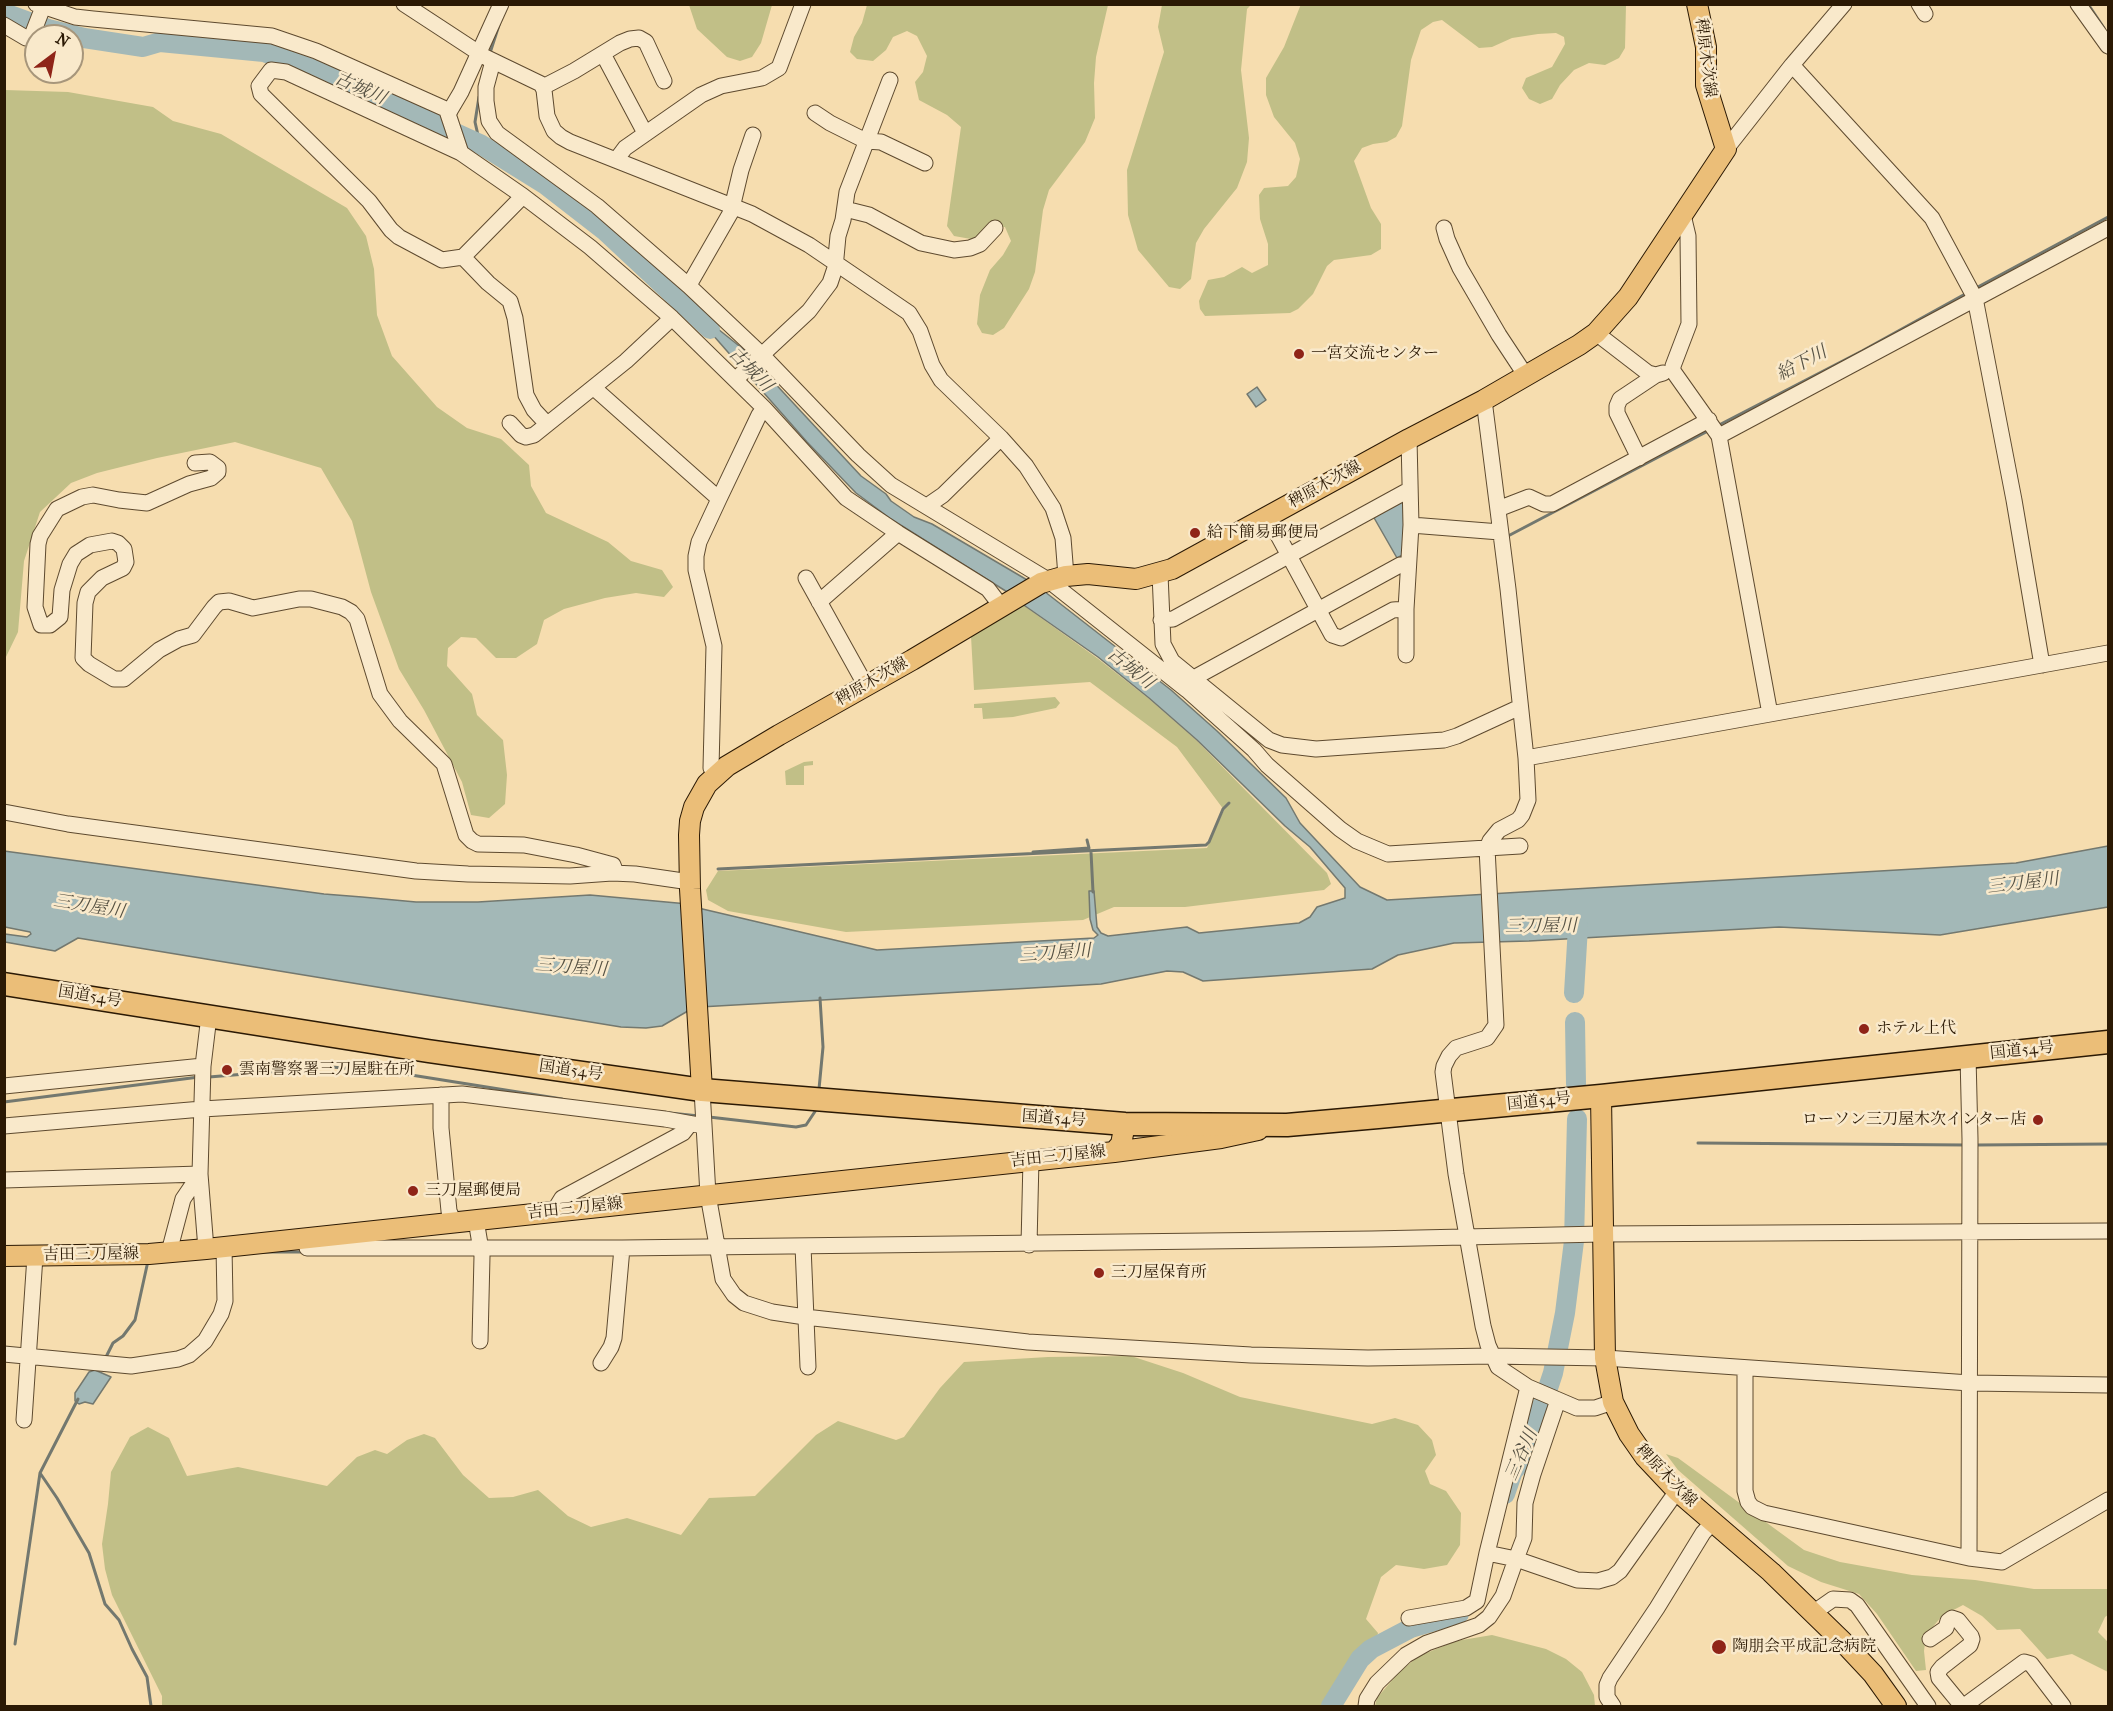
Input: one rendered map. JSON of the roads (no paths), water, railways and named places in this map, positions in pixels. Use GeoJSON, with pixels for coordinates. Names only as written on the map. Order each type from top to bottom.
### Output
{"type":"FeatureCollection","features":[{"type":"Feature","properties":{"kind":"highway","name":"国道54号"},"geometry":{"type":"LineString","coordinates":[[4,984],[428,1051],[701,1107],[1125,1124],[1287,1125],[1601,1096],[2109,1042]]}},
{"type":"Feature","properties":{"kind":"main road","name":"稗原木次線"},"geometry":{"type":"LineString","coordinates":[[701,1107],[690,886],[690,821],[700,795],[715,775],[1005,603],[1052,580],[1088,574],[1136,579],[1172,569],[1484,400],[1596,333],[1628,297],[1726,149],[1706,85],[1706,46],[1697,4]]}},
{"type":"Feature","properties":{"kind":"main road","name":"稗原木次線"},"geometry":{"type":"LineString","coordinates":[[1601,1096],[1605,1358],[1613,1402],[1640,1450],[1677,1491],[1771,1572],[1813,1613],[1873,1674],[1896,1707]]}},
{"type":"Feature","properties":{"kind":"main road","name":"吉田三刀屋線"},"geometry":{"type":"LineString","coordinates":[[4,1256],[169,1252],[215,1248],[1031,1159],[1114,1152],[1121,1144],[1125,1124]]}},
{"type":"Feature","properties":{"kind":"main road"},"geometry":{"type":"LineString","coordinates":[[1114,1152],[1221,1138],[1287,1125]]}},
{"type":"Feature","properties":{"kind":"street"},"geometry":{"type":"LineString","coordinates":[[404,4],[487,58],[534,79],[543,87],[547,116],[554,131],[570,142],[752,214],[809,244],[909,313],[920,331],[932,365],[941,380],[1001,438],[1026,466],[1053,508],[1063,538],[1052,580]]}},
{"type":"Feature","properties":{"kind":"street"},"geometry":{"type":"LineString","coordinates":[[501,4],[487,58],[486,87],[489,121],[497,133],[597,206],[689,285],[858,455],[891,485],[1052,580],[1187,690],[1254,750],[1267,765],[1340,829],[1358,841],[1388,854],[1520,846]]}},
{"type":"Feature","properties":{"kind":"street"},"geometry":{"type":"LineString","coordinates":[[616,160],[625,148],[645,133],[710,90],[762,78],[779,68],[803,4]]}},
{"type":"Feature","properties":{"kind":"street"},"geometry":{"type":"LineString","coordinates":[[1726,149],[1792,65],[1844,4]]}},
{"type":"Feature","properties":{"kind":"street"},"geometry":{"type":"LineString","coordinates":[[2078,4],[2109,46]]}},
{"type":"Feature","properties":{"kind":"street"},"geometry":{"type":"LineString","coordinates":[[4,25],[26,38],[31,38],[40,8],[75,17],[272,36],[316,51],[449,114]]}},
{"type":"Feature","properties":{"kind":"street"},"geometry":{"type":"LineString","coordinates":[[543,87],[630,39],[642,39],[646,42],[664,81]]}},
{"type":"Feature","properties":{"kind":"street"},"geometry":{"type":"LineString","coordinates":[[603,54],[645,133]]}},
{"type":"Feature","properties":{"kind":"street"},"geometry":{"type":"LineString","coordinates":[[459,151],[449,114],[487,58]]}},
{"type":"Feature","properties":{"kind":"street"},"geometry":{"type":"LineString","coordinates":[[1792,65],[1932,218],[1972,293],[2012,489],[2042,665]]}},
{"type":"Feature","properties":{"kind":"street"},"geometry":{"type":"LineString","coordinates":[[523,196],[463,257],[442,260],[399,237],[361,194],[261,94],[259,86],[272,70],[286,72],[459,151],[523,196],[590,247],[672,318],[737,378],[846,498],[988,589],[1005,603]]}},
{"type":"Feature","properties":{"kind":"street"},"geometry":{"type":"LineString","coordinates":[[737,378],[809,311],[830,283],[852,174],[890,80]]}},
{"type":"Feature","properties":{"kind":"street"},"geometry":{"type":"LineString","coordinates":[[815,113],[866,141],[881,142],[924,163]]}},
{"type":"Feature","properties":{"kind":"street"},"geometry":{"type":"LineString","coordinates":[[689,285],[726,222],[753,135]]}},
{"type":"Feature","properties":{"kind":"street"},"geometry":{"type":"LineString","coordinates":[[844,209],[869,215],[921,243],[954,250],[980,244],[995,228]]}},
{"type":"Feature","properties":{"kind":"street"},"geometry":{"type":"LineString","coordinates":[[1640,458],[1617,413],[1617,406],[1620,399],[1656,375],[1673,368],[1689,324],[1688,236],[1683,215]]}},
{"type":"Feature","properties":{"kind":"street"},"geometry":{"type":"LineString","coordinates":[[1444,228],[1460,268],[1526,376]]}},
{"type":"Feature","properties":{"kind":"street"},"geometry":{"type":"LineString","coordinates":[[1497,509],[1529,497],[1544,504],[1552,504],[1640,458],[1714,427],[1972,293],[2109,228]]}},
{"type":"Feature","properties":{"kind":"street"},"geometry":{"type":"LineString","coordinates":[[463,257],[488,283],[510,301],[515,318],[526,395],[534,410],[547,424]]}},
{"type":"Feature","properties":{"kind":"street"},"geometry":{"type":"LineString","coordinates":[[510,423],[526,438],[534,435],[626,362],[672,318]]}},
{"type":"Feature","properties":{"kind":"street"},"geometry":{"type":"LineString","coordinates":[[1596,333],[1648,373],[1656,375]]}},
{"type":"Feature","properties":{"kind":"street"},"geometry":{"type":"LineString","coordinates":[[1673,368],[1714,427],[1770,714]]}},
{"type":"Feature","properties":{"kind":"street"},"geometry":{"type":"LineString","coordinates":[[594,388],[719,499]]}},
{"type":"Feature","properties":{"kind":"street"},"geometry":{"type":"LineString","coordinates":[[1484,400],[1526,758],[1528,800],[1518,820],[1499,830],[1493,836],[1487,849],[1496,1021],[1494,1028],[1487,1038],[1456,1048],[1446,1060],[1443,1072],[1456,1174],[1483,1326],[1498,1367],[1528,1387],[1584,1410],[1613,1402]]}},
{"type":"Feature","properties":{"kind":"street"},"geometry":{"type":"LineString","coordinates":[[715,775],[711,768],[714,645],[696,570],[696,556],[699,543],[719,499],[764,408]]}},
{"type":"Feature","properties":{"kind":"street"},"geometry":{"type":"LineString","coordinates":[[927,506],[943,495],[1001,438]]}},
{"type":"Feature","properties":{"kind":"street"},"geometry":{"type":"LineString","coordinates":[[1406,655],[1411,525],[1409,439]]}},
{"type":"Feature","properties":{"kind":"street"},"geometry":{"type":"LineString","coordinates":[[195,463],[210,462],[218,468],[218,472],[211,478],[189,484],[147,503],[93,495],[82,497],[57,509],[40,536],[38,544],[35,607],[41,625],[50,625],[60,617],[62,590],[70,564],[76,554],[90,545],[112,541],[124,549],[126,562],[123,568],[102,578],[88,592],[85,603],[83,658],[114,679],[124,679],[159,650],[179,639],[193,635],[219,602],[229,601],[253,608],[299,599],[311,599],[342,607],[357,619],[380,694],[400,721],[444,765],[466,835],[471,841],[478,844],[524,845],[576,855],[613,865],[616,873]]}},
{"type":"Feature","properties":{"kind":"street"},"geometry":{"type":"LineString","coordinates":[[1161,620],[1173,619],[1404,492],[1410,492]]}},
{"type":"Feature","properties":{"kind":"street"},"geometry":{"type":"LineString","coordinates":[[1268,517],[1332,635],[1338,638],[1345,636],[1392,610],[1406,609]]}},
{"type":"Feature","properties":{"kind":"street"},"geometry":{"type":"LineString","coordinates":[[1411,525],[1500,532]]}},
{"type":"Feature","properties":{"kind":"street"},"geometry":{"type":"LineString","coordinates":[[819,602],[898,533]]}},
{"type":"Feature","properties":{"kind":"street"},"geometry":{"type":"LineString","coordinates":[[1192,679],[1400,565],[1408,565]]}},
{"type":"Feature","properties":{"kind":"street"},"geometry":{"type":"LineString","coordinates":[[1160,574],[1163,644],[1172,661],[1269,740],[1316,749],[1444,740],[1520,707]]}},
{"type":"Feature","properties":{"kind":"street"},"geometry":{"type":"LineString","coordinates":[[806,578],[866,686]]}},
{"type":"Feature","properties":{"kind":"street"},"geometry":{"type":"LineString","coordinates":[[1526,758],[2109,653]]}},
{"type":"Feature","properties":{"kind":"street"},"geometry":{"type":"LineString","coordinates":[[4,812],[68,824],[416,871],[570,876],[616,873],[690,886]]}},
{"type":"Feature","properties":{"kind":"street"},"geometry":{"type":"LineString","coordinates":[[4,1354],[131,1366],[178,1359],[189,1355],[205,1341],[221,1314],[225,1301],[200,1174],[203,1073],[209,1016]]}},
{"type":"Feature","properties":{"kind":"street"},"geometry":{"type":"LineString","coordinates":[[1968,1056],[1969,1558]]}},
{"type":"Feature","properties":{"kind":"street"},"geometry":{"type":"LineString","coordinates":[[4,1086],[203,1073]]}},
{"type":"Feature","properties":{"kind":"street"},"geometry":{"type":"LineString","coordinates":[[4,1126],[202,1109],[462,1094],[665,1119],[701,1107]]}},
{"type":"Feature","properties":{"kind":"street"},"geometry":{"type":"LineString","coordinates":[[441,1095],[441,1128],[449,1211],[454,1222]]}},
{"type":"Feature","properties":{"kind":"street"},"geometry":{"type":"LineString","coordinates":[[701,1107],[708,1195],[723,1279],[734,1295],[744,1303],[764,1310],[805,1317],[1028,1342],[1251,1355],[1368,1358],[1493,1356],[1605,1358],[1970,1383],[2109,1385]]}},
{"type":"Feature","properties":{"kind":"street"},"geometry":{"type":"LineString","coordinates":[[554,1211],[562,1198],[683,1133],[701,1107]]}},
{"type":"Feature","properties":{"kind":"street"},"geometry":{"type":"LineString","coordinates":[[1029,1244],[1031,1159]]}},
{"type":"Feature","properties":{"kind":"street"},"geometry":{"type":"LineString","coordinates":[[4,1180],[200,1174]]}},
{"type":"Feature","properties":{"kind":"street"},"geometry":{"type":"LineString","coordinates":[[169,1252],[183,1199],[200,1174]]}},
{"type":"Feature","properties":{"kind":"street"},"geometry":{"type":"LineString","coordinates":[[476,1220],[482,1268],[480,1341]]}},
{"type":"Feature","properties":{"kind":"street"},"geometry":{"type":"LineString","coordinates":[[308,1238],[307,1248],[718,1250],[803,1246],[1602,1234],[2109,1231]]}},
{"type":"Feature","properties":{"kind":"street"},"geometry":{"type":"LineString","coordinates":[[803,1246],[808,1367]]}},
{"type":"Feature","properties":{"kind":"street"},"geometry":{"type":"LineString","coordinates":[[601,1363],[614,1338],[622,1248]]}},
{"type":"Feature","properties":{"kind":"street"},"geometry":{"type":"LineString","coordinates":[[24,1420],[35,1256]]}},
{"type":"Feature","properties":{"kind":"street"},"geometry":{"type":"LineString","coordinates":[[1745,1369],[1745,1491],[1752,1507],[1764,1513],[1997,1563],[2006,1562],[2109,1500]]}},
{"type":"Feature","properties":{"kind":"street"},"geometry":{"type":"LineString","coordinates":[[1409,1618],[1466,1608],[1477,1601],[1491,1554],[1528,1387]]}},
{"type":"Feature","properties":{"kind":"street"},"geometry":{"type":"LineString","coordinates":[[1366,1707],[1367,1699],[1377,1683],[1406,1655],[1427,1643],[1479,1625],[1489,1617],[1503,1596],[1524,1538],[1525,1503],[1558,1400]]}},
{"type":"Feature","properties":{"kind":"street"},"geometry":{"type":"LineString","coordinates":[[1491,1554],[1516,1559],[1577,1580],[1598,1581],[1612,1577],[1620,1571],[1677,1491]]}},
{"type":"Feature","properties":{"kind":"street"},"geometry":{"type":"LineString","coordinates":[[1613,1707],[1607,1697],[1607,1685],[1610,1678],[1703,1533],[1713,1522]]}},
{"type":"Feature","properties":{"kind":"street"},"geometry":{"type":"LineString","coordinates":[[1813,1613],[1833,1599],[1850,1600],[1857,1605],[1928,1707]]}},
{"type":"Feature","properties":{"kind":"street"},"geometry":{"type":"LineString","coordinates":[[1930,1639],[1946,1628],[1948,1621],[1952,1618],[1958,1620],[1971,1636],[1970,1645],[1938,1672],[1939,1678],[1963,1707],[2024,1662],[2031,1664],[2063,1707]]}},
{"type":"Feature","properties":{"kind":"water"},"geometry":{"type":"Polygon","coordinates":[[[683,301],[743,349],[861,476],[886,494],[891,501],[914,517],[932,524],[1034,584],[1012,595],[891,519],[856,493],[807,442],[683,301]]]}},
{"type":"Feature","properties":{"kind":"water"},"geometry":{"type":"Polygon","coordinates":[[[1257,387],[1266,400],[1256,407],[1247,394],[1257,387]]]}},
{"type":"Feature","properties":{"kind":"water"},"geometry":{"type":"Polygon","coordinates":[[[1401,501],[1406,504],[1406,553],[1397,558],[1373,516],[1401,501]]]}},
{"type":"Feature","properties":{"kind":"water","name":"三刀屋川"},"geometry":{"type":"Polygon","coordinates":[[[1040,588],[1171,690],[1217,731],[1286,798],[1300,823],[1360,887],[1387,900],[2016,863],[2108,846],[2108,907],[1940,935],[1779,927],[1454,943],[1398,955],[1372,969],[1203,981],[1183,972],[1167,971],[1101,984],[700,1007],[694,907],[877,950],[1094,938],[1098,935],[1093,930],[1090,919],[1089,891],[1094,891],[1097,927],[1101,933],[1108,936],[1187,927],[1199,933],[1299,923],[1310,917],[1317,907],[1345,898],[1345,888],[1310,847],[1285,826],[1197,740],[1098,657],[1018,601],[1040,588]]]}},
{"type":"Feature","properties":{"kind":"water","name":"三刀屋川"},"geometry":{"type":"Polygon","coordinates":[[[4,851],[324,894],[416,902],[478,902],[590,895],[688,904],[693,1008],[662,1026],[621,1027],[78,938],[55,951],[5,942],[5,934],[27,937],[31,934],[5,927],[4,851]]]}},
{"type":"Feature","properties":{"kind":"water"},"geometry":{"type":"Polygon","coordinates":[[[95,1370],[111,1377],[93,1404],[85,1402],[79,1404],[75,1401],[75,1393],[89,1372],[95,1370]]]}},
{"type":"Feature","properties":{"kind":"waterway","name":"給下川"},"geometry":{"type":"LineString","coordinates":[[2088,4],[2104,28]]}},
{"type":"Feature","properties":{"kind":"waterway","name":"古城川"},"geometry":{"type":"LineString","coordinates":[[4,13],[48,29],[84,38],[143,47],[160,42],[264,52],[321,72],[480,144],[546,185],[604,230],[710,329]]}},
{"type":"Feature","properties":{"kind":"waterway"},"geometry":{"type":"LineString","coordinates":[[490,53],[499,25]]}},
{"type":"Feature","properties":{"kind":"waterway"},"geometry":{"type":"LineString","coordinates":[[479,97],[475,122],[480,144]]}},
{"type":"Feature","properties":{"kind":"waterway","name":"給下川"},"geometry":{"type":"LineString","coordinates":[[1976,288],[2108,217]]}},
{"type":"Feature","properties":{"kind":"waterway","name":"給下川"},"geometry":{"type":"LineString","coordinates":[[1719,425],[1862,351],[1967,293]]}},
{"type":"Feature","properties":{"kind":"waterway","name":"給下川"},"geometry":{"type":"LineString","coordinates":[[1508,536],[1708,431]]}},
{"type":"Feature","properties":{"kind":"waterway"},"geometry":{"type":"LineString","coordinates":[[718,869],[1206,845],[1223,809],[1229,803]]}},
{"type":"Feature","properties":{"kind":"waterway"},"geometry":{"type":"LineString","coordinates":[[1033,852],[1089,848],[1087,840]]}},
{"type":"Feature","properties":{"kind":"waterway"},"geometry":{"type":"LineString","coordinates":[[1091,852],[1093,892]]}},
{"type":"Feature","properties":{"kind":"waterway","name":"三谷川"},"geometry":{"type":"LineString","coordinates":[[1574,993],[1578,927]]}},
{"type":"Feature","properties":{"kind":"waterway"},"geometry":{"type":"LineString","coordinates":[[819,1089],[823,1047],[820,998]]}},
{"type":"Feature","properties":{"kind":"waterway","name":"三谷川"},"geometry":{"type":"LineString","coordinates":[[1575,1022],[1576,1084]]}},
{"type":"Feature","properties":{"kind":"waterway"},"geometry":{"type":"LineString","coordinates":[[209,1077],[331,1067],[386,1071],[562,1099]]}},
{"type":"Feature","properties":{"kind":"waterway"},"geometry":{"type":"LineString","coordinates":[[4,1102],[199,1077]]}},
{"type":"Feature","properties":{"kind":"waterway"},"geometry":{"type":"LineString","coordinates":[[709,1117],[796,1127],[806,1125],[816,1110]]}},
{"type":"Feature","properties":{"kind":"waterway"},"geometry":{"type":"LineString","coordinates":[[670,1113],[699,1116]]}},
{"type":"Feature","properties":{"kind":"waterway","name":"三谷川"},"geometry":{"type":"LineString","coordinates":[[1505,1494],[1513,1471],[1526,1454],[1553,1373],[1565,1313],[1574,1241],[1577,1119]]}},
{"type":"Feature","properties":{"kind":"waterway"},"geometry":{"type":"LineString","coordinates":[[1698,1143],[1966,1145]]}},
{"type":"Feature","properties":{"kind":"waterway"},"geometry":{"type":"LineString","coordinates":[[1976,1145],[2108,1144]]}},
{"type":"Feature","properties":{"kind":"waterway"},"geometry":{"type":"LineString","coordinates":[[262,1252],[303,1252]]}},
{"type":"Feature","properties":{"kind":"waterway"},"geometry":{"type":"LineString","coordinates":[[105,1359],[113,1343],[123,1336],[135,1320],[148,1261]]}},
{"type":"Feature","properties":{"kind":"waterway"},"geometry":{"type":"LineString","coordinates":[[15,1644],[40,1473],[78,1399]]}},
{"type":"Feature","properties":{"kind":"waterway"},"geometry":{"type":"LineString","coordinates":[[40,1473],[89,1553],[105,1604],[119,1620],[147,1677],[151,1706]]}},
{"type":"Feature","properties":{"kind":"waterway","name":"三谷川"},"geometry":{"type":"LineString","coordinates":[[1331,1706],[1360,1659],[1371,1649],[1411,1628],[1459,1614]]}},
{"type":"Feature","properties":{"kind":"place","name":"一宮交流センター"},"geometry":{"type":"Point","coordinates":[1299,354]}},
{"type":"Feature","properties":{"kind":"place","name":"給下簡易郵便局"},"geometry":{"type":"Point","coordinates":[1195,533]}},
{"type":"Feature","properties":{"kind":"place","name":"ホテル上代"},"geometry":{"type":"Point","coordinates":[1864,1029]}},
{"type":"Feature","properties":{"kind":"place","name":"雲南警察署三刀屋駐在所"},"geometry":{"type":"Point","coordinates":[227,1070]}},
{"type":"Feature","properties":{"kind":"place","name":"ローソン三刀屋木次インター店"},"geometry":{"type":"Point","coordinates":[2038,1120]}},
{"type":"Feature","properties":{"kind":"place","name":"三刀屋郵便局"},"geometry":{"type":"Point","coordinates":[413,1191]}},
{"type":"Feature","properties":{"kind":"place","name":"三刀屋保育所"},"geometry":{"type":"Point","coordinates":[1099,1273]}},
{"type":"Feature","properties":{"kind":"place","name":"陶朋会平成記念病院"},"geometry":{"type":"Point","coordinates":[1719,1647]}}]}
